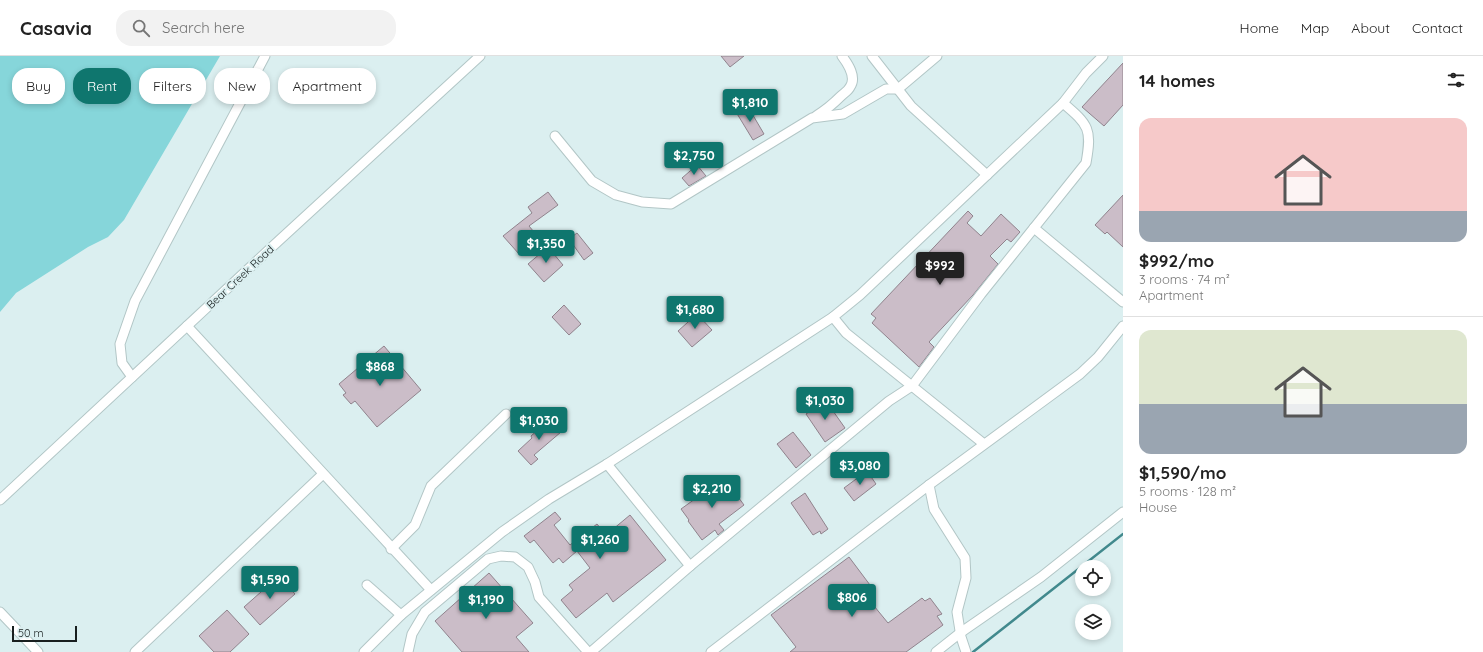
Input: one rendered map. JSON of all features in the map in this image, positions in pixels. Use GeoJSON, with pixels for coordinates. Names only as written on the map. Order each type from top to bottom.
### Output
{"type":"FeatureCollection","features":[{"type":"Feature","properties":{"kind":"street"},"geometry":{"type":"LineString","coordinates":[[132,377],[122,363],[120,344],[135,301],[266,56]]}},
{"type":"Feature","properties":{"kind":"street","name":"Bear Creek Road"},"geometry":{"type":"LineString","coordinates":[[0,500],[480,56]]}},
{"type":"Feature","properties":{"kind":"street"},"geometry":{"type":"LineString","coordinates":[[555,136],[592,181],[616,195],[642,202],[671,204],[828,108],[850,87],[852,81],[852,72],[842,56]]}},
{"type":"Feature","properties":{"kind":"street"},"geometry":{"type":"LineString","coordinates":[[872,56],[911,106],[987,175]]}},
{"type":"Feature","properties":{"kind":"street"},"geometry":{"type":"LineString","coordinates":[[812,118],[843,114],[886,89],[898,89],[937,56]]}},
{"type":"Feature","properties":{"kind":"street"},"geometry":{"type":"LineString","coordinates":[[364,652],[401,615],[508,528],[550,499],[607,464],[833,317],[860,295],[1063,103],[1086,73],[1103,56]]}},
{"type":"Feature","properties":{"kind":"street"},"geometry":{"type":"LineString","coordinates":[[408,652],[412,634],[425,612],[488,559],[501,556],[515,557],[528,567],[535,582],[539,597],[589,652],[889,401],[912,386],[981,294],[1086,163],[1089,136],[1086,126],[1081,119],[1063,103]]}},
{"type":"Feature","properties":{"kind":"street"},"geometry":{"type":"LineString","coordinates":[[1034,228],[1123,302]]}},
{"type":"Feature","properties":{"kind":"street"},"geometry":{"type":"LineString","coordinates":[[833,317],[846,333],[984,444]]}},
{"type":"Feature","properties":{"kind":"street"},"geometry":{"type":"LineString","coordinates":[[187,326],[391,549],[431,590]]}},
{"type":"Feature","properties":{"kind":"street"},"geometry":{"type":"LineString","coordinates":[[711,652],[929,485],[1080,374],[1098,357],[1123,326]]}},
{"type":"Feature","properties":{"kind":"street"},"geometry":{"type":"LineString","coordinates":[[391,549],[415,525],[431,486],[506,414]]}},
{"type":"Feature","properties":{"kind":"street"},"geometry":{"type":"LineString","coordinates":[[607,464],[690,566]]}},
{"type":"Feature","properties":{"kind":"street"},"geometry":{"type":"LineString","coordinates":[[135,652],[323,474]]}},
{"type":"Feature","properties":{"kind":"street"},"geometry":{"type":"LineString","coordinates":[[929,485],[934,509],[965,558],[966,578],[957,612],[960,633],[966,652]]}},
{"type":"Feature","properties":{"kind":"street"},"geometry":{"type":"LineString","coordinates":[[936,652],[960,633],[1041,577],[1123,512]]}},
{"type":"Feature","properties":{"kind":"street"},"geometry":{"type":"LineString","coordinates":[[367,584],[401,615]]}},
{"type":"Feature","properties":{"kind":"street"},"geometry":{"type":"LineString","coordinates":[[0,612],[38,652]]}},
{"type":"Feature","properties":{"kind":"shaded area"},"geometry":{"type":"Polygon","coordinates":[[[0,56],[220,56],[206,80],[206,68],[139,68],[139,104],[192,104],[124,220],[108,237],[88,247],[16,293],[0,312],[0,56]]]}},
{"type":"Feature","properties":{"kind":"building"},"geometry":{"type":"Polygon","coordinates":[[[721,56],[744,56],[730,67],[721,56]]]}},
{"type":"Feature","properties":{"kind":"building"},"geometry":{"type":"Polygon","coordinates":[[[1123,63],[1123,105],[1104,126],[1082,107],[1123,63]]]}},
{"type":"Feature","properties":{"kind":"building"},"geometry":{"type":"Polygon","coordinates":[[[747,105],[764,134],[753,140],[736,112],[747,105]]]}},
{"type":"Feature","properties":{"kind":"building"},"geometry":{"type":"Polygon","coordinates":[[[697,165],[706,176],[689,186],[682,178],[697,165]]]}},
{"type":"Feature","properties":{"kind":"building"},"geometry":{"type":"Polygon","coordinates":[[[548,192],[558,205],[529,226],[539,238],[519,254],[503,236],[532,213],[528,207],[548,192]]]}},
{"type":"Feature","properties":{"kind":"building"},"geometry":{"type":"Polygon","coordinates":[[[1123,195],[1123,247],[1107,232],[1105,234],[1095,225],[1123,195]]]}},
{"type":"Feature","properties":{"kind":"building"},"geometry":{"type":"Polygon","coordinates":[[[968,211],[973,216],[967,223],[981,236],[1001,214],[1020,232],[1011,242],[1007,239],[990,256],[998,264],[973,295],[929,342],[934,347],[919,367],[872,323],[876,318],[871,314],[968,211]]]}},
{"type":"Feature","properties":{"kind":"building"},"geometry":{"type":"Polygon","coordinates":[[[577,233],[593,253],[584,260],[569,239],[577,233]]]}},
{"type":"Feature","properties":{"kind":"building"},"geometry":{"type":"Polygon","coordinates":[[[548,247],[563,265],[544,282],[528,264],[548,247]]]}},
{"type":"Feature","properties":{"kind":"building"},"geometry":{"type":"Polygon","coordinates":[[[564,305],[581,324],[569,335],[552,317],[564,305]]]}},
{"type":"Feature","properties":{"kind":"building"},"geometry":{"type":"Polygon","coordinates":[[[697,314],[712,330],[692,347],[678,331],[697,314]]]}},
{"type":"Feature","properties":{"kind":"building"},"geometry":{"type":"Polygon","coordinates":[[[384,346],[421,390],[377,427],[355,401],[351,404],[343,395],[346,393],[339,384],[384,346]]]}},
{"type":"Feature","properties":{"kind":"building"},"geometry":{"type":"Polygon","coordinates":[[[826,401],[845,428],[825,442],[806,414],[826,401]]]}},
{"type":"Feature","properties":{"kind":"building"},"geometry":{"type":"Polygon","coordinates":[[[550,419],[561,432],[534,455],[538,459],[531,465],[518,451],[532,438],[531,436],[550,419]]]}},
{"type":"Feature","properties":{"kind":"building"},"geometry":{"type":"Polygon","coordinates":[[[793,432],[811,455],[796,468],[777,444],[793,432]]]}},
{"type":"Feature","properties":{"kind":"building"},"geometry":{"type":"Polygon","coordinates":[[[867,471],[876,484],[854,501],[844,488],[867,471]]]}},
{"type":"Feature","properties":{"kind":"building"},"geometry":{"type":"Polygon","coordinates":[[[720,481],[723,484],[727,482],[744,505],[719,524],[724,530],[718,535],[715,530],[702,540],[681,509],[720,481]]]}},
{"type":"Feature","properties":{"kind":"building"},"geometry":{"type":"Polygon","coordinates":[[[805,493],[828,529],[821,534],[820,531],[813,535],[791,503],[805,493]]]}},
{"type":"Feature","properties":{"kind":"building"},"geometry":{"type":"Polygon","coordinates":[[[555,512],[561,519],[554,525],[570,545],[597,524],[606,535],[630,515],[666,560],[613,602],[607,593],[576,618],[561,600],[573,590],[569,585],[590,568],[577,551],[563,563],[559,558],[553,563],[534,540],[530,543],[524,536],[555,512]]]}},
{"type":"Feature","properties":{"kind":"building"},"geometry":{"type":"Polygon","coordinates":[[[849,557],[873,589],[865,595],[888,623],[922,598],[925,601],[930,598],[942,614],[937,616],[943,625],[906,652],[790,652],[796,647],[771,615],[849,557]]]}},
{"type":"Feature","properties":{"kind":"building"},"geometry":{"type":"Polygon","coordinates":[[[489,573],[533,623],[516,637],[529,652],[462,652],[435,621],[489,573]]]}},
{"type":"Feature","properties":{"kind":"building"},"geometry":{"type":"Polygon","coordinates":[[[279,576],[295,594],[260,625],[244,607],[279,576]]]}},
{"type":"Feature","properties":{"kind":"building"},"geometry":{"type":"Polygon","coordinates":[[[227,610],[249,634],[230,652],[214,652],[199,636],[227,610]]]}},
{"type":"Feature","properties":{"kind":"waterway"},"geometry":{"type":"LineString","coordinates":[[973,652],[1123,534]]}}]}
